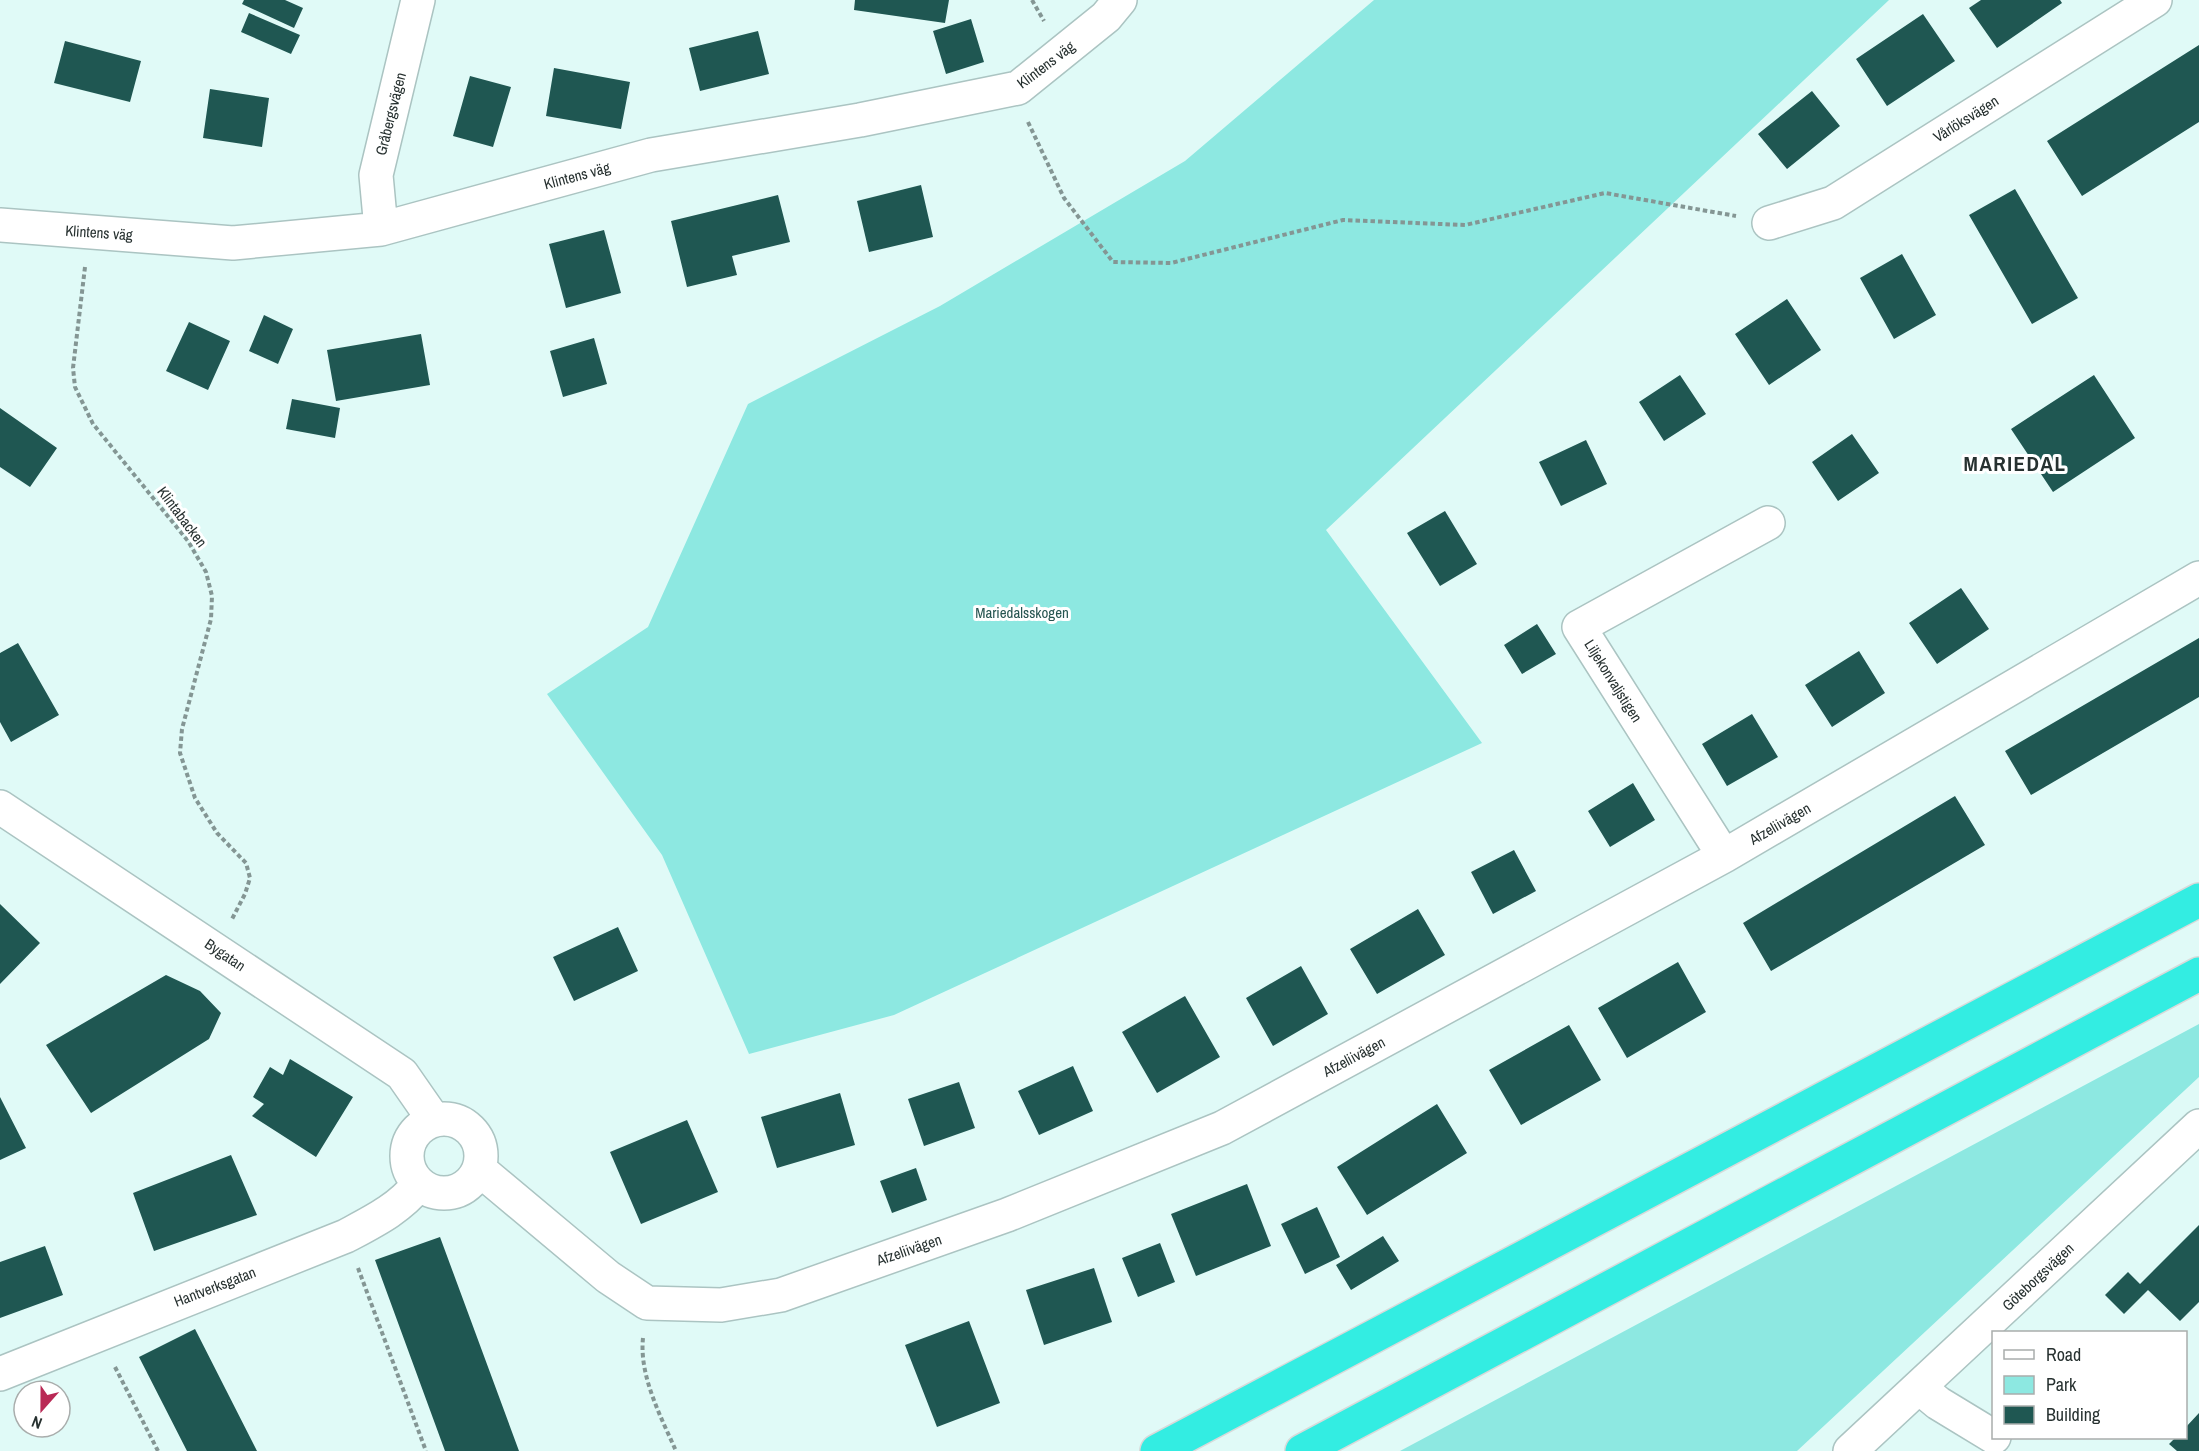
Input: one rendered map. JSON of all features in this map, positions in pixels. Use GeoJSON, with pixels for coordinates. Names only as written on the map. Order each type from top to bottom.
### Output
{"type":"FeatureCollection","features":[{"type":"Feature","properties":{"kind":"highway"},"geometry":{"type":"LineString","coordinates":[[1157,1451],[2199,900]]}},
{"type":"Feature","properties":{"kind":"highway"},"geometry":{"type":"LineString","coordinates":[[1302,1451],[2199,974]]}},
{"type":"Feature","properties":{"kind":"street","name":"Gråbergsvägen"},"geometry":{"type":"LineString","coordinates":[[381,229],[376,175],[418,0]]}},
{"type":"Feature","properties":{"kind":"street","name":"Klintens väg"},"geometry":{"type":"LineString","coordinates":[[0,225],[233,243],[381,229],[651,155],[860,120],[1018,88],[1106,17],[1120,0]]}},
{"type":"Feature","properties":{"kind":"street","name":"Vårlöksvägen"},"geometry":{"type":"LineString","coordinates":[[1769,223],[1833,203],[2155,0]]}},
{"type":"Feature","properties":{"kind":"street","name":"Liljekonvaljstigen"},"geometry":{"type":"LineString","coordinates":[[1724,856],[1579,627],[1768,523]]}},
{"type":"Feature","properties":{"kind":"street","name":"Afzeliivägen"},"geometry":{"type":"LineString","coordinates":[[647,1303],[721,1305],[781,1295],[1007,1215],[1222,1128],[1724,856],[2199,578]]}},
{"type":"Feature","properties":{"kind":"street","name":"Bygatan"},"geometry":{"type":"LineString","coordinates":[[0,807],[402,1074],[434,1120]]}},
{"type":"Feature","properties":{"kind":"street"},"geometry":{"type":"LineString","coordinates":[[434,1120],[458,1121],[471,1131],[481,1153],[479,1169],[464,1188],[449,1193],[433,1192],[413,1178],[406,1161],[408,1143],[418,1128],[434,1120]]}},
{"type":"Feature","properties":{"kind":"street","name":"Göteborgsvägen"},"geometry":{"type":"LineString","coordinates":[[1850,1451],[2199,1126]]}},
{"type":"Feature","properties":{"kind":"street"},"geometry":{"type":"LineString","coordinates":[[479,1169],[608,1277],[647,1303]]}},
{"type":"Feature","properties":{"kind":"street","name":"Hantverksgatan"},"geometry":{"type":"LineString","coordinates":[[0,1374],[346,1236],[382,1217],[406,1200],[419,1184]]}},
{"type":"Feature","properties":{"kind":"street"},"geometry":{"type":"LineString","coordinates":[[1920,1388],[1938,1403],[1992,1436]]}},
{"type":"Feature","properties":{"kind":"street"},"geometry":{"type":"LineString","coordinates":[[1997,1439],[2017,1451]]}},
{"type":"Feature","properties":{"kind":"path"},"geometry":{"type":"LineString","coordinates":[[1018,88],[1031,132],[1064,198],[1113,262],[1171,263],[1344,220],[1465,225],[1605,193],[1769,223]]}},
{"type":"Feature","properties":{"kind":"path","name":"Klintabacken"},"geometry":{"type":"LineString","coordinates":[[88,232],[74,368],[75,387],[93,424],[188,541],[206,572],[212,596],[211,619],[182,729],[180,753],[195,798],[217,833],[246,863],[250,878],[245,894],[213,947]]}},
{"type":"Feature","properties":{"kind":"path"},"geometry":{"type":"LineString","coordinates":[[346,1236],[426,1451]]}},
{"type":"Feature","properties":{"kind":"path"},"geometry":{"type":"LineString","coordinates":[[647,1303],[642,1350],[655,1404],[676,1451]]}},
{"type":"Feature","properties":{"kind":"path"},"geometry":{"type":"LineString","coordinates":[[98,1334],[158,1451]]}},
{"type":"Feature","properties":{"kind":"green space","name":"Mariedalsskogen"},"geometry":{"type":"Polygon","coordinates":[[[1374,0],[1889,0],[1326,530],[1482,743],[894,1015],[749,1054],[662,855],[547,694],[648,627],[748,404],[940,306],[1185,161],[1374,0]]]}},
{"type":"Feature","properties":{"kind":"green space"},"geometry":{"type":"Polygon","coordinates":[[[2199,1024],[2199,1077],[1797,1451],[1400,1451],[2199,1024]]]}},
{"type":"Feature","properties":{"kind":"building"},"geometry":{"type":"Polygon","coordinates":[[[244,0],[285,0],[303,8],[294,28],[242,4],[244,0]]]}},
{"type":"Feature","properties":{"kind":"building"},"geometry":{"type":"Polygon","coordinates":[[[855,0],[949,0],[945,23],[854,10],[855,0]]]}},
{"type":"Feature","properties":{"kind":"building"},"geometry":{"type":"Polygon","coordinates":[[[1981,0],[2060,0],[2062,3],[1997,48],[1969,8],[1981,0]]]}},
{"type":"Feature","properties":{"kind":"building"},"geometry":{"type":"Polygon","coordinates":[[[249,13],[300,35],[291,54],[241,32],[249,13]]]}},
{"type":"Feature","properties":{"kind":"building"},"geometry":{"type":"Polygon","coordinates":[[[1923,14],[1955,61],[1887,106],[1856,59],[1923,14]]]}},
{"type":"Feature","properties":{"kind":"building"},"geometry":{"type":"Polygon","coordinates":[[[971,19],[984,62],[946,74],[933,31],[971,19]]]}},
{"type":"Feature","properties":{"kind":"building"},"geometry":{"type":"Polygon","coordinates":[[[758,31],[769,74],[700,91],[689,48],[758,31]]]}},
{"type":"Feature","properties":{"kind":"building"},"geometry":{"type":"Polygon","coordinates":[[[65,41],[141,61],[130,102],[54,83],[65,41]]]}},
{"type":"Feature","properties":{"kind":"building"},"geometry":{"type":"Polygon","coordinates":[[[2199,45],[2199,122],[2082,196],[2047,141],[2199,45]]]}},
{"type":"Feature","properties":{"kind":"building"},"geometry":{"type":"Polygon","coordinates":[[[554,68],[630,82],[621,129],[546,116],[554,68]]]}},
{"type":"Feature","properties":{"kind":"building"},"geometry":{"type":"Polygon","coordinates":[[[470,76],[511,87],[493,147],[453,136],[470,76]]]}},
{"type":"Feature","properties":{"kind":"building"},"geometry":{"type":"Polygon","coordinates":[[[210,89],[269,98],[262,147],[203,138],[210,89]]]}},
{"type":"Feature","properties":{"kind":"building"},"geometry":{"type":"Polygon","coordinates":[[[1812,91],[1840,126],[1787,169],[1758,134],[1812,91]]]}},
{"type":"Feature","properties":{"kind":"building"},"geometry":{"type":"Polygon","coordinates":[[[921,185],[933,237],[869,252],[857,201],[921,185]]]}},
{"type":"Feature","properties":{"kind":"building"},"geometry":{"type":"Polygon","coordinates":[[[2015,189],[2078,298],[2032,324],[1969,215],[2015,189]]]}},
{"type":"Feature","properties":{"kind":"building"},"geometry":{"type":"Polygon","coordinates":[[[778,195],[790,242],[732,256],[737,275],[687,287],[671,221],[778,195]]]}},
{"type":"Feature","properties":{"kind":"building"},"geometry":{"type":"Polygon","coordinates":[[[604,230],[621,293],[566,308],[549,244],[604,230]]]}},
{"type":"Feature","properties":{"kind":"building"},"geometry":{"type":"Polygon","coordinates":[[[1902,254],[1936,315],[1894,339],[1860,278],[1902,254]]]}},
{"type":"Feature","properties":{"kind":"building"},"geometry":{"type":"Polygon","coordinates":[[[1787,299],[1821,350],[1769,385],[1735,334],[1787,299]]]}},
{"type":"Feature","properties":{"kind":"building"},"geometry":{"type":"Polygon","coordinates":[[[264,315],[293,329],[278,364],[249,351],[264,315]]]}},
{"type":"Feature","properties":{"kind":"building"},"geometry":{"type":"Polygon","coordinates":[[[189,322],[230,341],[208,390],[166,371],[189,322]]]}},
{"type":"Feature","properties":{"kind":"building"},"geometry":{"type":"Polygon","coordinates":[[[421,334],[430,385],[336,401],[327,350],[421,334]]]}},
{"type":"Feature","properties":{"kind":"building"},"geometry":{"type":"Polygon","coordinates":[[[594,338],[607,384],[563,397],[550,351],[594,338]]]}},
{"type":"Feature","properties":{"kind":"building"},"geometry":{"type":"Polygon","coordinates":[[[1680,375],[1706,414],[1664,441],[1639,402],[1680,375]]]}},
{"type":"Feature","properties":{"kind":"building"},"geometry":{"type":"Polygon","coordinates":[[[2094,375],[2135,438],[2053,492],[2011,429],[2094,375]]]}},
{"type":"Feature","properties":{"kind":"building"},"geometry":{"type":"Polygon","coordinates":[[[292,399],[340,408],[335,438],[286,429],[292,399]]]}},
{"type":"Feature","properties":{"kind":"building"},"geometry":{"type":"Polygon","coordinates":[[[0,408],[57,448],[30,487],[0,467],[0,408]]]}},
{"type":"Feature","properties":{"kind":"building"},"geometry":{"type":"Polygon","coordinates":[[[1852,434],[1879,473],[1838,501],[1812,462],[1852,434]]]}},
{"type":"Feature","properties":{"kind":"building"},"geometry":{"type":"Polygon","coordinates":[[[1586,440],[1607,484],[1561,506],[1539,462],[1586,440]]]}},
{"type":"Feature","properties":{"kind":"building"},"geometry":{"type":"Polygon","coordinates":[[[1445,511],[1477,564],[1440,586],[1407,533],[1445,511]]]}},
{"type":"Feature","properties":{"kind":"building"},"geometry":{"type":"Polygon","coordinates":[[[1961,588],[1989,629],[1937,664],[1909,623],[1961,588]]]}},
{"type":"Feature","properties":{"kind":"building"},"geometry":{"type":"Polygon","coordinates":[[[1537,624],[1556,654],[1522,674],[1504,645],[1537,624]]]}},
{"type":"Feature","properties":{"kind":"building"},"geometry":{"type":"Polygon","coordinates":[[[2199,638],[2199,697],[2031,795],[2005,751],[2199,638]]]}},
{"type":"Feature","properties":{"kind":"building"},"geometry":{"type":"Polygon","coordinates":[[[18,643],[59,715],[11,742],[0,722],[0,653],[18,643]]]}},
{"type":"Feature","properties":{"kind":"building"},"geometry":{"type":"Polygon","coordinates":[[[1859,651],[1885,693],[1832,727],[1805,685],[1859,651]]]}},
{"type":"Feature","properties":{"kind":"building"},"geometry":{"type":"Polygon","coordinates":[[[1752,714],[1778,757],[1727,786],[1702,744],[1752,714]]]}},
{"type":"Feature","properties":{"kind":"building"},"geometry":{"type":"Polygon","coordinates":[[[1633,783],[1655,820],[1610,847],[1588,811],[1633,783]]]}},
{"type":"Feature","properties":{"kind":"building"},"geometry":{"type":"Polygon","coordinates":[[[1955,796],[1985,845],[1771,971],[1743,923],[1955,796]]]}},
{"type":"Feature","properties":{"kind":"building"},"geometry":{"type":"Polygon","coordinates":[[[1514,850],[1536,891],[1493,914],[1471,872],[1514,850]]]}},
{"type":"Feature","properties":{"kind":"building"},"geometry":{"type":"Polygon","coordinates":[[[0,904],[40,943],[0,984],[0,904]]]}},
{"type":"Feature","properties":{"kind":"building"},"geometry":{"type":"Polygon","coordinates":[[[1418,909],[1445,955],[1377,994],[1350,949],[1418,909]]]}},
{"type":"Feature","properties":{"kind":"building"},"geometry":{"type":"Polygon","coordinates":[[[618,927],[638,971],[574,1001],[553,957],[618,927]]]}},
{"type":"Feature","properties":{"kind":"building"},"geometry":{"type":"Polygon","coordinates":[[[1678,962],[1706,1012],[1627,1058],[1598,1008],[1678,962]]]}},
{"type":"Feature","properties":{"kind":"building"},"geometry":{"type":"Polygon","coordinates":[[[1301,966],[1328,1014],[1273,1046],[1246,998],[1301,966]]]}},
{"type":"Feature","properties":{"kind":"building"},"geometry":{"type":"Polygon","coordinates":[[[166,975],[200,991],[221,1013],[209,1039],[91,1113],[46,1045],[166,975]]]}},
{"type":"Feature","properties":{"kind":"building"},"geometry":{"type":"Polygon","coordinates":[[[1185,996],[1220,1057],[1157,1093],[1122,1032],[1185,996]]]}},
{"type":"Feature","properties":{"kind":"building"},"geometry":{"type":"Polygon","coordinates":[[[1569,1025],[1601,1080],[1521,1125],[1489,1070],[1569,1025]]]}},
{"type":"Feature","properties":{"kind":"building"},"geometry":{"type":"Polygon","coordinates":[[[290,1059],[353,1097],[316,1157],[252,1116],[264,1104],[253,1097],[270,1067],[283,1075],[290,1059]]]}},
{"type":"Feature","properties":{"kind":"building"},"geometry":{"type":"Polygon","coordinates":[[[1073,1066],[1093,1111],[1039,1135],[1018,1091],[1073,1066]]]}},
{"type":"Feature","properties":{"kind":"building"},"geometry":{"type":"Polygon","coordinates":[[[959,1082],[975,1128],[924,1146],[908,1099],[959,1082]]]}},
{"type":"Feature","properties":{"kind":"building"},"geometry":{"type":"Polygon","coordinates":[[[840,1093],[855,1145],[777,1168],[761,1117],[840,1093]]]}},
{"type":"Feature","properties":{"kind":"building"},"geometry":{"type":"Polygon","coordinates":[[[0,1097],[26,1148],[0,1160],[0,1097]]]}},
{"type":"Feature","properties":{"kind":"building"},"geometry":{"type":"Polygon","coordinates":[[[1437,1104],[1467,1153],[1367,1215],[1337,1167],[1437,1104]]]}},
{"type":"Feature","properties":{"kind":"building"},"geometry":{"type":"Polygon","coordinates":[[[687,1120],[718,1192],[641,1224],[610,1152],[687,1120]]]}},
{"type":"Feature","properties":{"kind":"building"},"geometry":{"type":"Polygon","coordinates":[[[231,1155],[257,1215],[154,1251],[133,1193],[231,1155]]]}},
{"type":"Feature","properties":{"kind":"building"},"geometry":{"type":"Polygon","coordinates":[[[916,1168],[927,1200],[892,1213],[880,1181],[916,1168]]]}},
{"type":"Feature","properties":{"kind":"building"},"geometry":{"type":"Polygon","coordinates":[[[1247,1184],[1271,1246],[1196,1276],[1171,1214],[1247,1184]]]}},
{"type":"Feature","properties":{"kind":"building"},"geometry":{"type":"Polygon","coordinates":[[[1317,1207],[1340,1257],[1305,1274],[1281,1224],[1317,1207]]]}},
{"type":"Feature","properties":{"kind":"building"},"geometry":{"type":"Polygon","coordinates":[[[2199,1225],[2199,1302],[2180,1321],[2148,1290],[2124,1314],[2105,1295],[2128,1272],[2140,1284],[2199,1225]]]}},
{"type":"Feature","properties":{"kind":"building"},"geometry":{"type":"Polygon","coordinates":[[[1383,1236],[1399,1261],[1351,1290],[1336,1265],[1383,1236]]]}},
{"type":"Feature","properties":{"kind":"building"},"geometry":{"type":"Polygon","coordinates":[[[440,1237],[519,1451],[445,1451],[375,1260],[440,1237]]]}},
{"type":"Feature","properties":{"kind":"building"},"geometry":{"type":"Polygon","coordinates":[[[1160,1243],[1175,1282],[1138,1297],[1122,1258],[1160,1243]]]}},
{"type":"Feature","properties":{"kind":"building"},"geometry":{"type":"Polygon","coordinates":[[[45,1246],[63,1295],[0,1318],[0,1262],[45,1246]]]}},
{"type":"Feature","properties":{"kind":"building"},"geometry":{"type":"Polygon","coordinates":[[[1094,1268],[1112,1322],[1044,1345],[1026,1290],[1094,1268]]]}},
{"type":"Feature","properties":{"kind":"building"},"geometry":{"type":"Polygon","coordinates":[[[969,1321],[1000,1403],[937,1427],[905,1345],[969,1321]]]}},
{"type":"Feature","properties":{"kind":"building"},"geometry":{"type":"Polygon","coordinates":[[[195,1329],[257,1451],[187,1451],[139,1357],[195,1329]]]}},
{"type":"Feature","properties":{"kind":"building"},"geometry":{"type":"Polygon","coordinates":[[[2199,1413],[2199,1451],[2177,1451],[2169,1444],[2174,1439],[2187,1439],[2187,1426],[2199,1413]]]}},
{"type":"Feature","properties":{"kind":"district","name":"MARIEDAL"},"geometry":{"type":"Point","coordinates":[2015,464]}}]}
